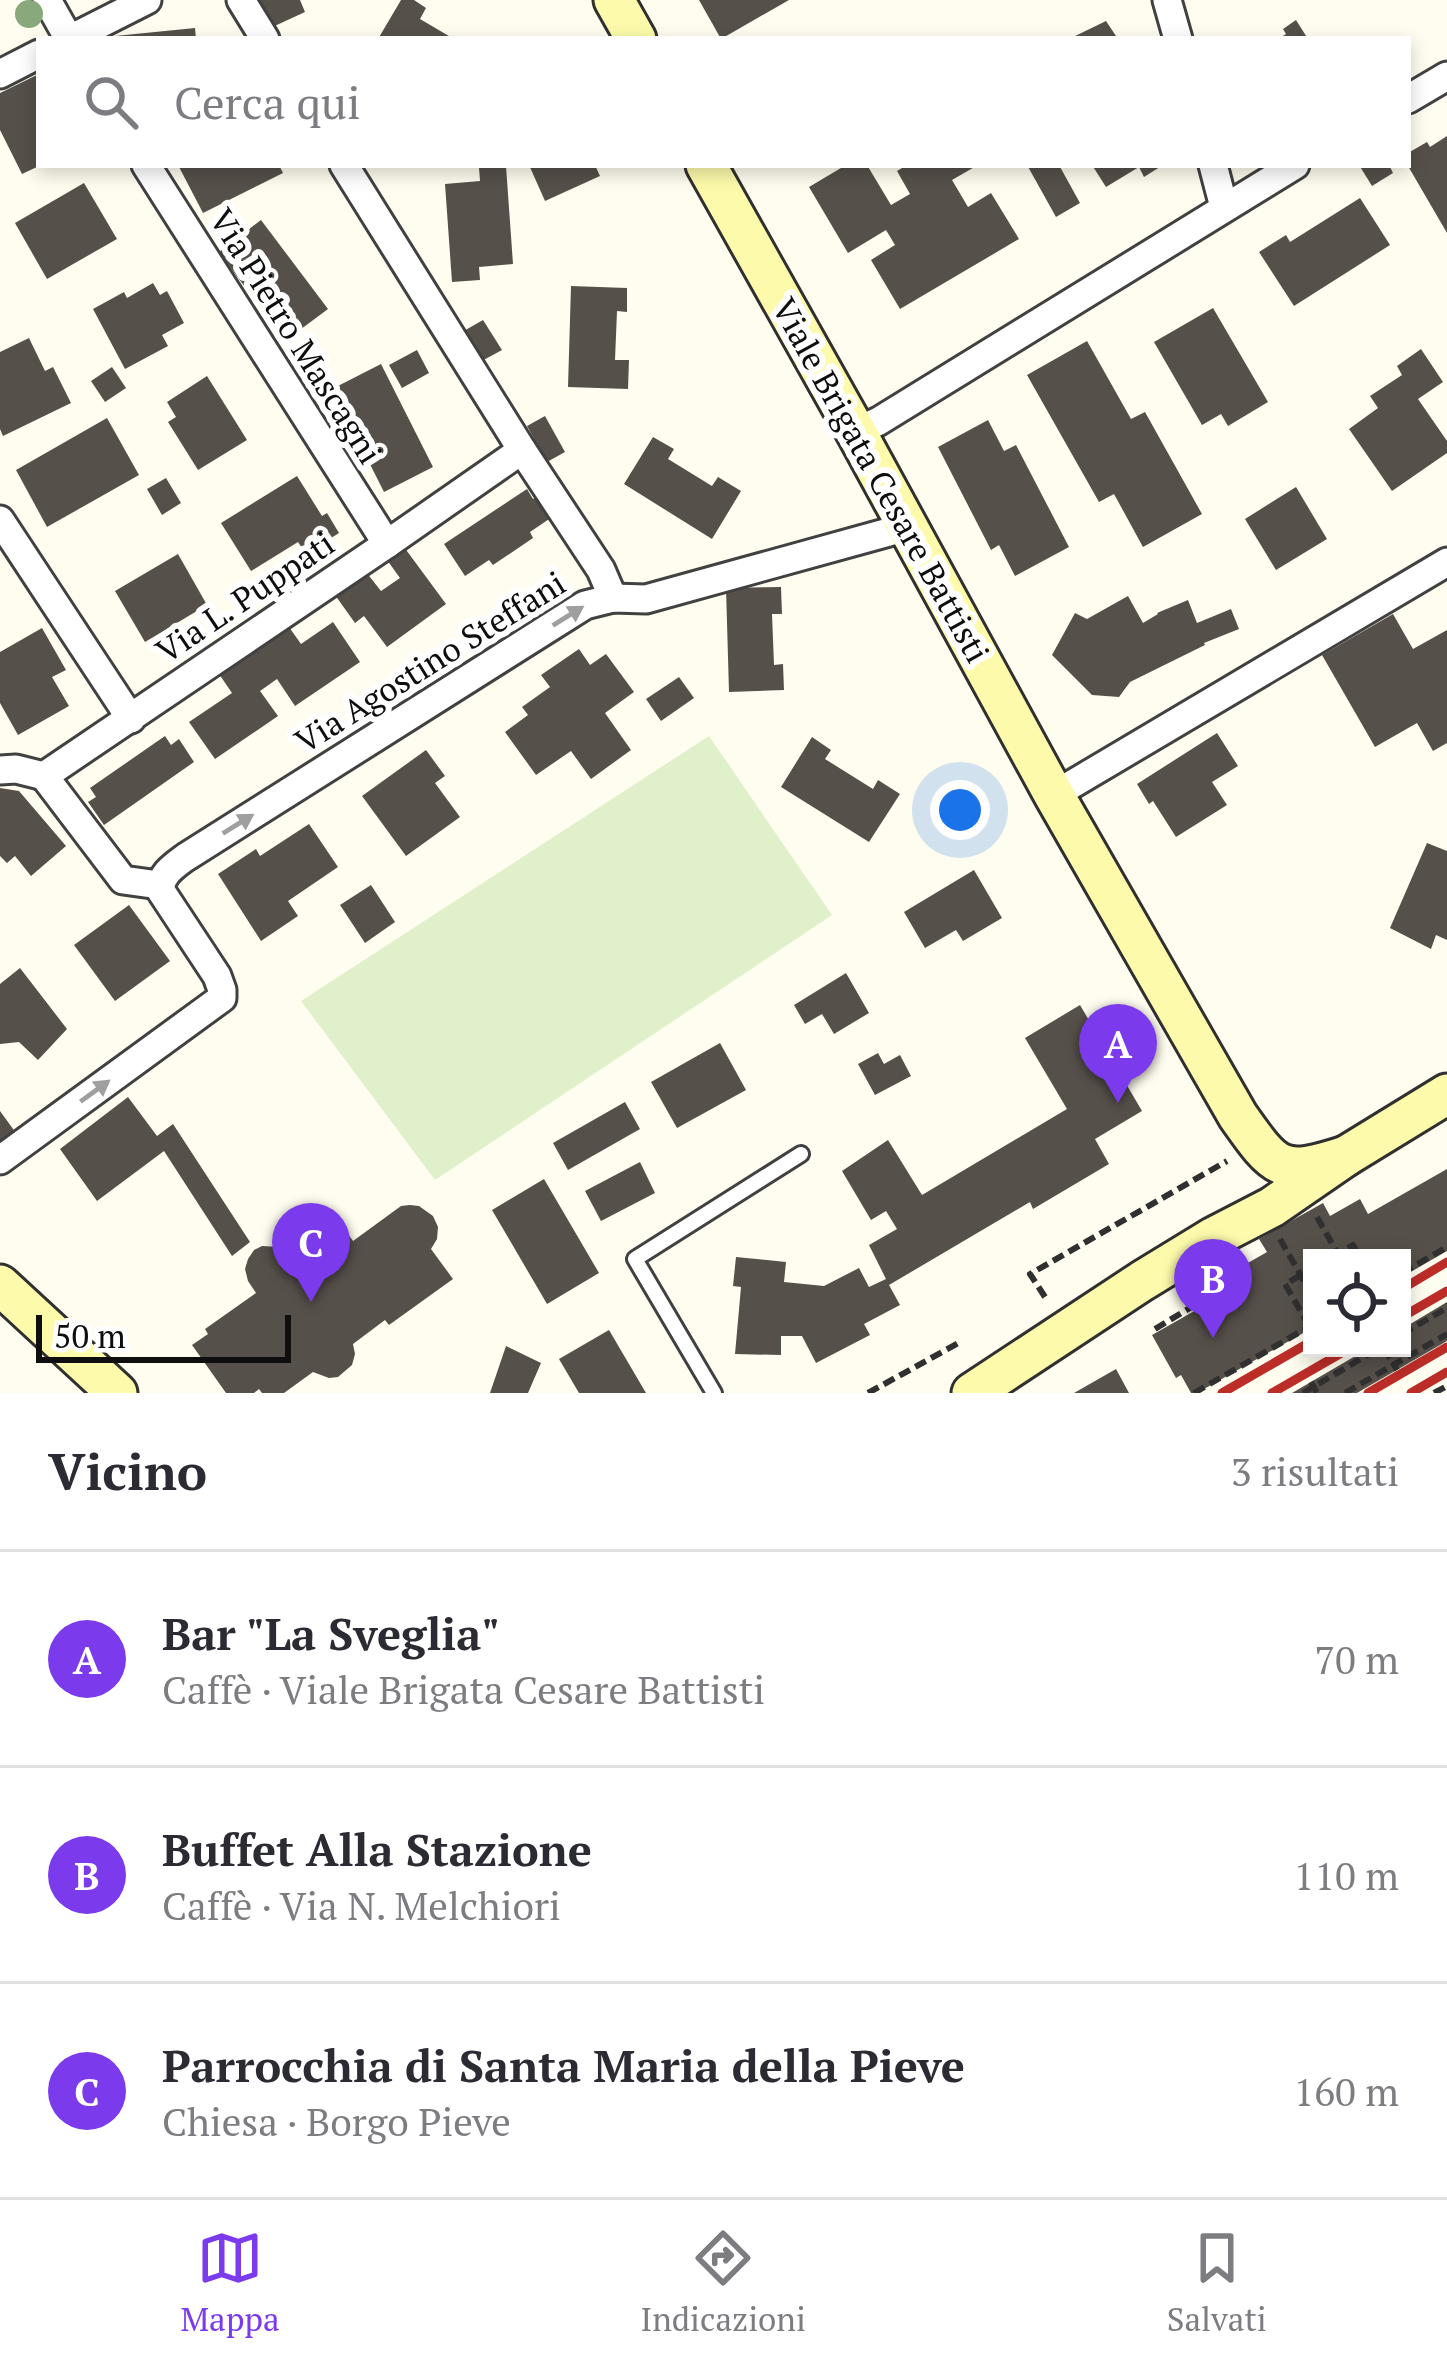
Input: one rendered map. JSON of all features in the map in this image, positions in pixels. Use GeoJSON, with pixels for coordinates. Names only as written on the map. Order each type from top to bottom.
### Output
{"type":"FeatureCollection","features":[{"type":"Feature","properties":{"kind":"street"},"geometry":{"type":"LineString","coordinates":[[46,0],[67,36]]}},
{"type":"Feature","properties":{"kind":"street"},"geometry":{"type":"LineString","coordinates":[[75,36],[147,0]]}},
{"type":"Feature","properties":{"kind":"street"},"geometry":{"type":"LineString","coordinates":[[241,0],[263,36]]}},
{"type":"Feature","properties":{"kind":"street"},"geometry":{"type":"LineString","coordinates":[[614,0],[634,36]]}},
{"type":"Feature","properties":{"kind":"street"},"geometry":{"type":"LineString","coordinates":[[1167,0],[1177,36]]}},
{"type":"Feature","properties":{"kind":"street"},"geometry":{"type":"LineString","coordinates":[[0,74],[36,56]]}},
{"type":"Feature","properties":{"kind":"street"},"geometry":{"type":"LineString","coordinates":[[1411,97],[1447,76]]}},
{"type":"Feature","properties":{"kind":"street","name":"Via Pietro Mascagni"},"geometry":{"type":"LineString","coordinates":[[148,168],[386,544]]}},
{"type":"Feature","properties":{"kind":"street"},"geometry":{"type":"LineString","coordinates":[[346,168],[601,570],[613,598]]}},
{"type":"Feature","properties":{"kind":"street","name":"Viale Brigata Cesare Battisti"},"geometry":{"type":"LineString","coordinates":[[708,168],[1054,795],[1238,1116],[1269,1158]]}},
{"type":"Feature","properties":{"kind":"street"},"geometry":{"type":"LineString","coordinates":[[1214,168],[1224,207]]}},
{"type":"Feature","properties":{"kind":"street"},"geometry":{"type":"LineString","coordinates":[[856,432],[1290,168]]}},
{"type":"Feature","properties":{"kind":"street","name":"Via L. Puppati"},"geometry":{"type":"LineString","coordinates":[[44,776],[522,449]]}},
{"type":"Feature","properties":{"kind":"street"},"geometry":{"type":"LineString","coordinates":[[0,520],[131,719]]}},
{"type":"Feature","properties":{"kind":"street","name":"Via Agostino Steffani"},"geometry":{"type":"LineString","coordinates":[[159,885],[186,856],[585,605],[613,598],[646,599],[907,526]]}},
{"type":"Feature","properties":{"kind":"street"},"geometry":{"type":"LineString","coordinates":[[1054,795],[1447,562]]}},
{"type":"Feature","properties":{"kind":"street"},"geometry":{"type":"LineString","coordinates":[[0,770],[44,776],[123,880],[159,885],[217,976],[222,998],[0,1160]]}},
{"type":"Feature","properties":{"kind":"street"},"geometry":{"type":"LineString","coordinates":[[971,1393],[1142,1281],[1217,1252],[1346,1156],[1447,1094]]}},
{"type":"Feature","properties":{"kind":"street"},"geometry":{"type":"LineString","coordinates":[[1217,1252],[1269,1158],[1303,1168],[1346,1156]]}},
{"type":"Feature","properties":{"kind":"street"},"geometry":{"type":"LineString","coordinates":[[0,1285],[117,1393]]}},
{"type":"Feature","properties":{"kind":"lane"},"geometry":{"type":"LineString","coordinates":[[714,1393],[635,1259],[801,1154]]}},
{"type":"Feature","properties":{"kind":"path"},"geometry":{"type":"LineString","coordinates":[[1046,1297],[1030,1274],[1229,1160]]}},
{"type":"Feature","properties":{"kind":"path"},"geometry":{"type":"LineString","coordinates":[[1315,1214],[1331,1249]]}},
{"type":"Feature","properties":{"kind":"path"},"geometry":{"type":"LineString","coordinates":[[1278,1236],[1302,1279],[1285,1284],[1303,1313]]}},
{"type":"Feature","properties":{"kind":"path"},"geometry":{"type":"LineString","coordinates":[[1411,1268],[1447,1247]]}},
{"type":"Feature","properties":{"kind":"path"},"geometry":{"type":"LineString","coordinates":[[1155,1329],[1231,1283],[1217,1252]]}},
{"type":"Feature","properties":{"kind":"path"},"geometry":{"type":"LineString","coordinates":[[1411,1329],[1447,1308]]}},
{"type":"Feature","properties":{"kind":"path"},"geometry":{"type":"LineString","coordinates":[[1194,1393],[1303,1331]]}},
{"type":"Feature","properties":{"kind":"path"},"geometry":{"type":"LineString","coordinates":[[1345,1393],[1447,1334]]}},
{"type":"Feature","properties":{"kind":"path"},"geometry":{"type":"LineString","coordinates":[[868,1393],[962,1341]]}},
{"type":"Feature","properties":{"kind":"path"},"geometry":{"type":"LineString","coordinates":[[1303,1393],[1366,1357]]}},
{"type":"Feature","properties":{"kind":"path"},"geometry":{"type":"LineString","coordinates":[[1389,1357],[1396,1367]]}},
{"type":"Feature","properties":{"kind":"path"},"geometry":{"type":"LineString","coordinates":[[1434,1393],[1447,1386]]}},
{"type":"Feature","properties":{"kind":"green space"},"geometry":{"type":"Polygon","coordinates":[[[709,736],[832,915],[435,1180],[301,1001],[709,736]]]}},
{"type":"Feature","properties":{"kind":"building"},"geometry":{"type":"Polygon","coordinates":[[[252,0],[300,0],[305,12],[266,30],[252,0]]]}},
{"type":"Feature","properties":{"kind":"building"},"geometry":{"type":"Polygon","coordinates":[[[401,0],[414,0],[426,8],[420,19],[449,36],[380,36],[401,0]]]}},
{"type":"Feature","properties":{"kind":"building"},"geometry":{"type":"Polygon","coordinates":[[[699,0],[789,0],[726,36],[719,36],[699,0]]]}},
{"type":"Feature","properties":{"kind":"building"},"geometry":{"type":"Polygon","coordinates":[[[1296,20],[1306,36],[1283,36],[1283,29],[1296,20]]]}},
{"type":"Feature","properties":{"kind":"building"},"geometry":{"type":"Polygon","coordinates":[[[1106,21],[1116,36],[1075,36],[1106,21]]]}},
{"type":"Feature","properties":{"kind":"building"},"geometry":{"type":"Polygon","coordinates":[[[195,28],[196,36],[115,36],[195,28]]]}},
{"type":"Feature","properties":{"kind":"building"},"geometry":{"type":"Polygon","coordinates":[[[36,75],[36,167],[22,174],[0,130],[0,93],[36,75]]]}},
{"type":"Feature","properties":{"kind":"building"},"geometry":{"type":"Polygon","coordinates":[[[1447,136],[1447,233],[1409,168],[1411,151],[1427,142],[1430,147],[1447,136]]]}},
{"type":"Feature","properties":{"kind":"building"},"geometry":{"type":"Polygon","coordinates":[[[180,168],[280,168],[283,173],[203,213],[180,168]]]}},
{"type":"Feature","properties":{"kind":"building"},"geometry":{"type":"Polygon","coordinates":[[[479,168],[506,168],[513,264],[479,267],[480,280],[452,282],[445,184],[480,181],[479,168]]]}},
{"type":"Feature","properties":{"kind":"building"},"geometry":{"type":"Polygon","coordinates":[[[530,168],[596,168],[600,176],[545,201],[530,168]]]}},
{"type":"Feature","properties":{"kind":"building"},"geometry":{"type":"Polygon","coordinates":[[[841,168],[869,168],[891,205],[910,194],[897,171],[902,168],[973,168],[952,180],[968,207],[991,193],[1019,239],[900,309],[871,260],[895,245],[886,230],[848,253],[809,187],[841,168]]]}},
{"type":"Feature","properties":{"kind":"building"},"geometry":{"type":"Polygon","coordinates":[[[1029,168],[1061,168],[1080,203],[1056,217],[1029,168]]]}},
{"type":"Feature","properties":{"kind":"building"},"geometry":{"type":"Polygon","coordinates":[[[1094,168],[1137,168],[1106,187],[1094,168]]]}},
{"type":"Feature","properties":{"kind":"building"},"geometry":{"type":"Polygon","coordinates":[[[1361,168],[1390,168],[1393,173],[1372,186],[1361,168]]]}},
{"type":"Feature","properties":{"kind":"building"},"geometry":{"type":"Polygon","coordinates":[[[84,183],[117,239],[47,279],[15,223],[84,183]]]}},
{"type":"Feature","properties":{"kind":"building"},"geometry":{"type":"Polygon","coordinates":[[[1360,198],[1390,245],[1294,306],[1259,252],[1286,235],[1290,242],[1360,198]]]}},
{"type":"Feature","properties":{"kind":"building"},"geometry":{"type":"Polygon","coordinates":[[[261,220],[328,309],[285,341],[219,252],[261,220]]]}},
{"type":"Feature","properties":{"kind":"building"},"geometry":{"type":"Polygon","coordinates":[[[153,283],[160,295],[167,291],[184,323],[162,335],[168,346],[125,369],[93,309],[153,283]]]}},
{"type":"Feature","properties":{"kind":"building"},"geometry":{"type":"Polygon","coordinates":[[[571,286],[627,288],[627,312],[617,311],[615,360],[629,360],[628,389],[568,387],[571,286]]]}},
{"type":"Feature","properties":{"kind":"building"},"geometry":{"type":"Polygon","coordinates":[[[1213,308],[1268,402],[1228,426],[1221,414],[1202,425],[1154,342],[1213,308]]]}},
{"type":"Feature","properties":{"kind":"building"},"geometry":{"type":"Polygon","coordinates":[[[483,320],[502,350],[480,362],[462,332],[483,320]]]}},
{"type":"Feature","properties":{"kind":"building"},"geometry":{"type":"Polygon","coordinates":[[[29,338],[45,371],[53,367],[71,403],[3,436],[0,352],[29,338]]]}},
{"type":"Feature","properties":{"kind":"building"},"geometry":{"type":"Polygon","coordinates":[[[1087,341],[1131,419],[1145,412],[1202,514],[1143,547],[1114,494],[1099,502],[1027,375],[1087,341]]]}},
{"type":"Feature","properties":{"kind":"building"},"geometry":{"type":"Polygon","coordinates":[[[1421,349],[1443,382],[1418,399],[1447,441],[1447,453],[1392,491],[1349,429],[1378,408],[1370,396],[1402,375],[1397,366],[1421,349]]]}},
{"type":"Feature","properties":{"kind":"building"},"geometry":{"type":"Polygon","coordinates":[[[417,350],[429,373],[402,388],[389,365],[417,350]]]}},
{"type":"Feature","properties":{"kind":"building"},"geometry":{"type":"Polygon","coordinates":[[[381,364],[433,467],[384,492],[332,389],[381,364]]]}},
{"type":"Feature","properties":{"kind":"building"},"geometry":{"type":"Polygon","coordinates":[[[112,367],[126,388],[105,402],[91,381],[112,367]]]}},
{"type":"Feature","properties":{"kind":"building"},"geometry":{"type":"Polygon","coordinates":[[[207,376],[247,440],[198,470],[168,422],[176,417],[167,402],[207,376]]]}},
{"type":"Feature","properties":{"kind":"building"},"geometry":{"type":"Polygon","coordinates":[[[545,416],[565,452],[547,462],[527,426],[545,416]]]}},
{"type":"Feature","properties":{"kind":"building"},"geometry":{"type":"Polygon","coordinates":[[[107,418],[139,475],[47,527],[16,470],[107,418]]]}},
{"type":"Feature","properties":{"kind":"building"},"geometry":{"type":"Polygon","coordinates":[[[988,420],[1004,451],[1016,445],[1069,547],[1015,576],[999,545],[991,550],[938,447],[988,420]]]}},
{"type":"Feature","properties":{"kind":"building"},"geometry":{"type":"Polygon","coordinates":[[[653,437],[674,449],[668,459],[712,486],[718,477],[741,491],[712,539],[624,484],[653,437]]]}},
{"type":"Feature","properties":{"kind":"building"},"geometry":{"type":"Polygon","coordinates":[[[297,476],[322,516],[327,513],[339,533],[306,554],[298,542],[251,571],[221,523],[297,476]]]}},
{"type":"Feature","properties":{"kind":"building"},"geometry":{"type":"Polygon","coordinates":[[[166,478],[181,503],[162,515],[147,489],[166,478]]]}},
{"type":"Feature","properties":{"kind":"building"},"geometry":{"type":"Polygon","coordinates":[[[1296,487],[1327,539],[1276,570],[1245,519],[1296,487]]]}},
{"type":"Feature","properties":{"kind":"building"},"geometry":{"type":"Polygon","coordinates":[[[527,489],[533,499],[541,493],[555,515],[530,532],[533,538],[493,565],[489,560],[465,576],[444,544],[527,489]]]}},
{"type":"Feature","properties":{"kind":"building"},"geometry":{"type":"Polygon","coordinates":[[[404,547],[446,604],[387,647],[364,616],[355,623],[335,595],[366,572],[381,591],[400,578],[387,560],[404,547]]]}},
{"type":"Feature","properties":{"kind":"building"},"geometry":{"type":"Polygon","coordinates":[[[178,554],[207,605],[145,642],[115,591],[178,554]]]}},
{"type":"Feature","properties":{"kind":"building"},"geometry":{"type":"Polygon","coordinates":[[[781,587],[782,614],[772,614],[774,665],[783,664],[784,690],[729,692],[726,588],[781,587]]]}},
{"type":"Feature","properties":{"kind":"building"},"geometry":{"type":"Polygon","coordinates":[[[1128,596],[1143,623],[1188,600],[1197,623],[1231,609],[1239,629],[1130,682],[1119,697],[1092,695],[1052,655],[1075,613],[1087,619],[1128,596]]]}},
{"type":"Feature","properties":{"kind":"building"},"geometry":{"type":"Polygon","coordinates":[[[1393,614],[1413,649],[1447,630],[1447,743],[1433,751],[1417,723],[1375,747],[1322,655],[1393,614]]]}},
{"type":"Feature","properties":{"kind":"building"},"geometry":{"type":"Polygon","coordinates":[[[333,622],[360,662],[295,706],[277,679],[260,691],[278,716],[215,759],[189,722],[232,693],[219,674],[289,627],[301,644],[333,622]]]}},
{"type":"Feature","properties":{"kind":"building"},"geometry":{"type":"Polygon","coordinates":[[[42,628],[66,670],[52,677],[69,706],[18,735],[0,703],[0,652],[42,628]]]}},
{"type":"Feature","properties":{"kind":"building"},"geometry":{"type":"Polygon","coordinates":[[[579,649],[590,665],[606,654],[634,692],[605,713],[631,750],[591,779],[571,751],[536,775],[505,732],[528,715],[522,707],[550,687],[541,675],[579,649]]]}},
{"type":"Feature","properties":{"kind":"building"},"geometry":{"type":"Polygon","coordinates":[[[679,677],[694,698],[661,721],[646,699],[679,677]]]}},
{"type":"Feature","properties":{"kind":"building"},"geometry":{"type":"Polygon","coordinates":[[[1217,733],[1238,766],[1212,782],[1227,805],[1176,837],[1137,784],[1217,733]]]}},
{"type":"Feature","properties":{"kind":"building"},"geometry":{"type":"Polygon","coordinates":[[[165,736],[171,745],[179,739],[194,762],[104,825],[88,802],[96,797],[90,788],[165,736]]]}},
{"type":"Feature","properties":{"kind":"building"},"geometry":{"type":"Polygon","coordinates":[[[812,737],[831,750],[825,759],[873,789],[878,780],[900,794],[869,842],[781,787],[812,737]]]}},
{"type":"Feature","properties":{"kind":"building"},"geometry":{"type":"Polygon","coordinates":[[[426,750],[445,776],[435,783],[460,817],[406,856],[362,796],[426,750]]]}},
{"type":"Feature","properties":{"kind":"building"},"geometry":{"type":"Polygon","coordinates":[[[0,788],[19,791],[66,846],[31,876],[15,856],[7,863],[0,856],[0,788]]]}},
{"type":"Feature","properties":{"kind":"building"},"geometry":{"type":"Polygon","coordinates":[[[309,824],[338,867],[288,901],[298,916],[261,941],[218,874],[256,849],[260,856],[309,824]]]}},
{"type":"Feature","properties":{"kind":"building"},"geometry":{"type":"Polygon","coordinates":[[[1427,843],[1447,851],[1447,940],[1436,935],[1431,949],[1390,928],[1427,843]]]}},
{"type":"Feature","properties":{"kind":"building"},"geometry":{"type":"Polygon","coordinates":[[[974,870],[1002,918],[963,941],[956,930],[925,948],[904,912],[974,870]]]}},
{"type":"Feature","properties":{"kind":"building"},"geometry":{"type":"Polygon","coordinates":[[[371,885],[395,922],[365,943],[340,905],[371,885]]]}},
{"type":"Feature","properties":{"kind":"building"},"geometry":{"type":"Polygon","coordinates":[[[129,905],[170,961],[115,1001],[74,945],[129,905]]]}},
{"type":"Feature","properties":{"kind":"building"},"geometry":{"type":"Polygon","coordinates":[[[20,968],[67,1029],[38,1060],[19,1042],[0,1044],[0,984],[20,968]]]}},
{"type":"Feature","properties":{"kind":"building"},"geometry":{"type":"Polygon","coordinates":[[[846,973],[869,1013],[834,1034],[822,1014],[805,1024],[794,1005],[846,973]]]}},
{"type":"Feature","properties":{"kind":"building"},"geometry":{"type":"Polygon","coordinates":[[[1080,1005],[1142,1111],[1095,1139],[1109,1164],[1033,1209],[1030,1202],[889,1285],[900,1305],[864,1324],[870,1335],[816,1363],[802,1336],[781,1336],[781,1355],[735,1354],[741,1287],[733,1286],[736,1257],[786,1262],[784,1282],[824,1286],[859,1268],[869,1287],[886,1279],[869,1245],[897,1229],[886,1211],[871,1220],[842,1171],[888,1140],[922,1195],[1067,1109],[1025,1038],[1080,1005]]]}},
{"type":"Feature","properties":{"kind":"building"},"geometry":{"type":"Polygon","coordinates":[[[720,1043],[746,1090],[677,1128],[651,1082],[720,1043]]]}},
{"type":"Feature","properties":{"kind":"building"},"geometry":{"type":"Polygon","coordinates":[[[878,1053],[884,1064],[900,1055],[911,1076],[875,1095],[858,1064],[878,1053]]]}},
{"type":"Feature","properties":{"kind":"building"},"geometry":{"type":"Polygon","coordinates":[[[128,1097],[157,1136],[173,1124],[250,1242],[232,1256],[164,1151],[97,1201],[60,1149],[128,1097]]]}},
{"type":"Feature","properties":{"kind":"building"},"geometry":{"type":"Polygon","coordinates":[[[625,1102],[640,1129],[568,1170],[553,1143],[625,1102]]]}},
{"type":"Feature","properties":{"kind":"building"},"geometry":{"type":"Polygon","coordinates":[[[0,1111],[16,1133],[0,1147],[0,1111]]]}},
{"type":"Feature","properties":{"kind":"building"},"geometry":{"type":"Polygon","coordinates":[[[640,1162],[655,1193],[601,1221],[585,1191],[640,1162]]]}},
{"type":"Feature","properties":{"kind":"building"},"geometry":{"type":"Polygon","coordinates":[[[1447,1169],[1447,1251],[1411,1272],[1411,1249],[1303,1249],[1303,1333],[1197,1393],[1191,1393],[1181,1375],[1176,1378],[1152,1335],[1242,1284],[1234,1271],[1267,1252],[1259,1239],[1323,1203],[1330,1216],[1360,1199],[1368,1214],[1447,1169]]]}},
{"type":"Feature","properties":{"kind":"building"},"geometry":{"type":"Polygon","coordinates":[[[544,1179],[599,1273],[547,1304],[492,1210],[544,1179]]]}},
{"type":"Feature","properties":{"kind":"building"},"geometry":{"type":"Polygon","coordinates":[[[410,1205],[433,1216],[438,1227],[431,1249],[453,1279],[389,1325],[385,1320],[353,1344],[352,1365],[338,1377],[313,1372],[284,1393],[259,1389],[226,1393],[192,1345],[208,1334],[205,1329],[256,1293],[245,1269],[254,1250],[280,1247],[296,1264],[345,1230],[353,1241],[401,1206],[410,1205]]]}},
{"type":"Feature","properties":{"kind":"building"},"geometry":{"type":"Polygon","coordinates":[[[1447,1302],[1447,1341],[1357,1393],[1292,1393],[1354,1357],[1411,1357],[1411,1324],[1447,1302]]]}},
{"type":"Feature","properties":{"kind":"building"},"geometry":{"type":"Polygon","coordinates":[[[609,1330],[646,1393],[579,1393],[559,1359],[609,1330]]]}},
{"type":"Feature","properties":{"kind":"building"},"geometry":{"type":"Polygon","coordinates":[[[506,1346],[541,1363],[528,1393],[490,1393],[506,1346]]]}},
{"type":"Feature","properties":{"kind":"building"},"geometry":{"type":"Polygon","coordinates":[[[1116,1369],[1129,1393],[1074,1393],[1116,1369]]]}},
{"type":"Feature","properties":{"kind":"railway"},"geometry":{"type":"LineString","coordinates":[[1411,1284],[1447,1262]]}},
{"type":"Feature","properties":{"kind":"railway"},"geometry":{"type":"LineString","coordinates":[[1411,1312],[1447,1291]]}},
{"type":"Feature","properties":{"kind":"railway"},"geometry":{"type":"LineString","coordinates":[[1222,1393],[1303,1346]]}},
{"type":"Feature","properties":{"kind":"railway"},"geometry":{"type":"LineString","coordinates":[[1368,1393],[1447,1347]]}},
{"type":"Feature","properties":{"kind":"railway"},"geometry":{"type":"LineString","coordinates":[[1272,1393],[1334,1357]]}},
{"type":"Feature","properties":{"kind":"railway"},"geometry":{"type":"LineString","coordinates":[[1411,1393],[1447,1372]]}},
{"type":"Feature","properties":{"kind":"place","name":"Bar \"La Sveglia\""},"geometry":{"type":"Point","coordinates":[1118,1103]}},
{"type":"Feature","properties":{"kind":"place","name":"Parrocchia di Santa Maria della Pieve"},"geometry":{"type":"Point","coordinates":[311,1302]}},
{"type":"Feature","properties":{"kind":"place","name":"Buffet Alla Stazione"},"geometry":{"type":"Point","coordinates":[1213,1338]}}]}
